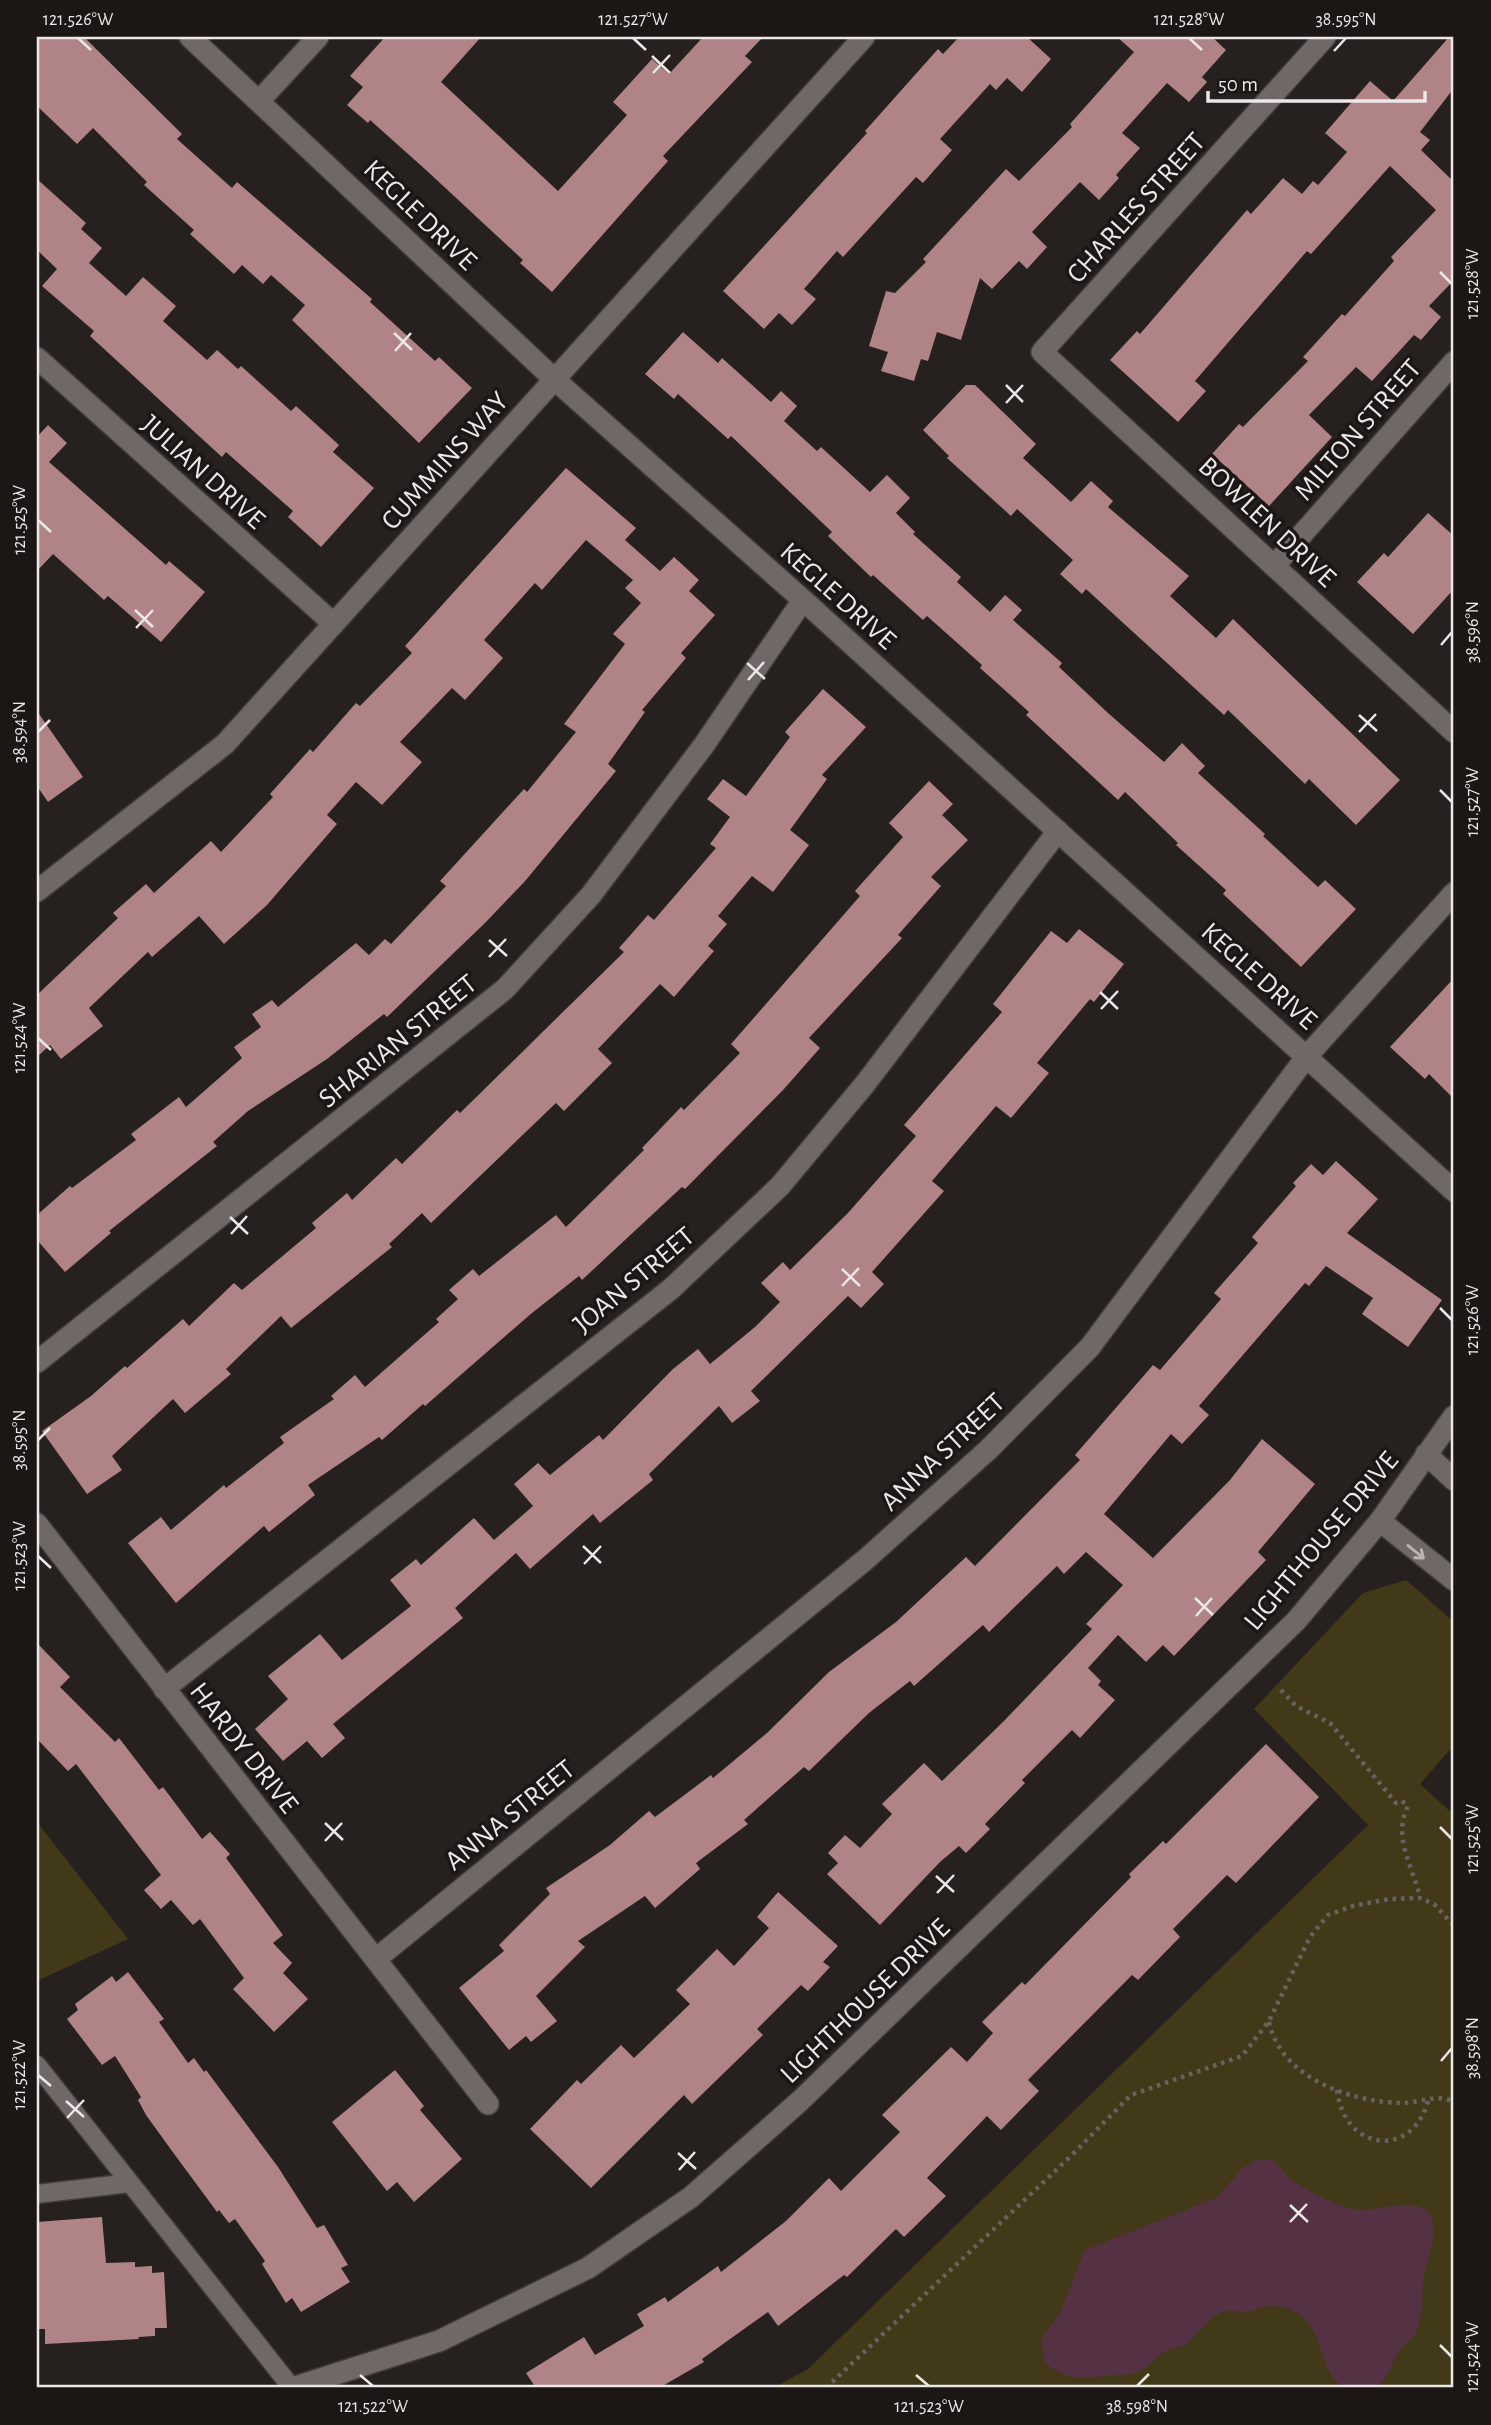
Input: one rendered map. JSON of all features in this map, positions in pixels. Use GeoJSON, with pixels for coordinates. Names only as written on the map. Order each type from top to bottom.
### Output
{"type":"FeatureCollection","features":[{"type":"Feature","properties":{"kind":"street","name":"KEGLE DRIVE"},"geometry":{"type":"LineString","coordinates":[[190,37],[554,379],[803,600],[1454,1191]]}},
{"type":"Feature","properties":{"kind":"street"},"geometry":{"type":"LineString","coordinates":[[260,100],[318,37]]}},
{"type":"Feature","properties":{"kind":"street","name":"CUMMINS WAY"},"geometry":{"type":"LineString","coordinates":[[37,891],[225,744],[864,37]]}},
{"type":"Feature","properties":{"kind":"street","name":"CHARLES STREET"},"geometry":{"type":"LineString","coordinates":[[1042,352],[1325,37]]}},
{"type":"Feature","properties":{"kind":"street","name":"BOWLEN DRIVE"},"geometry":{"type":"LineString","coordinates":[[1042,352],[1454,732]]}},
{"type":"Feature","properties":{"kind":"street","name":"JULIAN DRIVE"},"geometry":{"type":"LineString","coordinates":[[37,358],[334,624]]}},
{"type":"Feature","properties":{"kind":"street","name":"MILTON STREET"},"geometry":{"type":"LineString","coordinates":[[1275,565],[1454,362]]}},
{"type":"Feature","properties":{"kind":"street","name":"SHARIAN STREET"},"geometry":{"type":"LineString","coordinates":[[37,1362],[505,989],[591,895],[704,746],[803,600]]}},
{"type":"Feature","properties":{"kind":"street","name":"JOAN STREET"},"geometry":{"type":"LineString","coordinates":[[164,1689],[671,1289],[780,1186],[865,1084],[1058,831]]}},
{"type":"Feature","properties":{"kind":"street","name":"ANNA STREET"},"geometry":{"type":"LineString","coordinates":[[376,1959],[865,1560],[989,1450],[1090,1347],[1307,1056],[1454,893]]}},
{"type":"Feature","properties":{"kind":"street","name":"LIGHTHOUSE DRIVE"},"geometry":{"type":"LineString","coordinates":[[292,2388],[439,2341],[588,2268],[691,2197],[800,2101],[1296,1621],[1380,1521],[1454,1416]]}},
{"type":"Feature","properties":{"kind":"street"},"geometry":{"type":"LineString","coordinates":[[1426,1454],[1454,1480]]}},
{"type":"Feature","properties":{"kind":"street"},"geometry":{"type":"LineString","coordinates":[[1380,1521],[1454,1580]]}},
{"type":"Feature","properties":{"kind":"street","name":"HARDY DRIVE"},"geometry":{"type":"LineString","coordinates":[[37,1524],[488,2104]]}},
{"type":"Feature","properties":{"kind":"lane"},"geometry":{"type":"LineString","coordinates":[[37,2065],[292,2388]]}},
{"type":"Feature","properties":{"kind":"lane"},"geometry":{"type":"LineString","coordinates":[[37,2194],[130,2183]]}},
{"type":"Feature","properties":{"kind":"path"},"geometry":{"type":"LineString","coordinates":[[1281,1690],[1296,1706],[1330,1723],[1396,1803],[1402,1801],[1408,1805],[1400,1825],[1402,1842],[1420,1898]]}},
{"type":"Feature","properties":{"kind":"path"},"geometry":{"type":"LineString","coordinates":[[826,2388],[1071,2157],[1117,2105],[1131,2095],[1165,2081],[1241,2056],[1269,2021],[1310,1937],[1328,1915],[1353,1906],[1389,1899],[1420,1898],[1434,1904],[1454,1926]]}},
{"type":"Feature","properties":{"kind":"path"},"geometry":{"type":"LineString","coordinates":[[1269,2021],[1272,2033],[1290,2061],[1307,2075],[1337,2090],[1404,2103],[1429,2098],[1446,2098],[1454,2102]]}},
{"type":"Feature","properties":{"kind":"path"},"geometry":{"type":"LineString","coordinates":[[1337,2090],[1339,2109],[1352,2126],[1362,2135],[1380,2142],[1402,2139],[1416,2128],[1425,2113],[1429,2098]]}},
{"type":"Feature","properties":{"kind":"shaded area"},"geometry":{"type":"Polygon","coordinates":[[[1406,1580],[1454,1622],[1454,1745],[1420,1784],[1454,1815],[1454,2388],[773,2388],[808,2369],[1368,1825],[1254,1709],[1363,1593],[1406,1580]]]}},
{"type":"Feature","properties":{"kind":"shaded area"},"geometry":{"type":"Polygon","coordinates":[[[37,1822],[128,1939],[37,1981],[37,1822]]]}},
{"type":"Feature","properties":{"kind":"shaded area"},"geometry":{"type":"Polygon","coordinates":[[[1257,2160],[1272,2160],[1294,2182],[1342,2206],[1359,2210],[1410,2205],[1422,2208],[1429,2214],[1434,2232],[1424,2275],[1417,2331],[1399,2351],[1382,2383],[1372,2388],[1351,2389],[1337,2382],[1308,2323],[1295,2311],[1274,2306],[1244,2313],[1226,2311],[1218,2314],[1187,2343],[1162,2353],[1145,2368],[1133,2374],[1073,2377],[1060,2373],[1045,2363],[1041,2339],[1059,2315],[1085,2250],[1218,2197],[1241,2169],[1257,2160]]]}},
{"type":"Feature","properties":{"kind":"building"},"geometry":{"type":"Polygon","coordinates":[[[37,37],[84,37],[182,134],[177,139],[232,188],[237,182],[372,299],[370,302],[435,361],[439,357],[472,388],[419,443],[292,320],[305,305],[271,275],[263,284],[242,265],[234,274],[190,234],[194,230],[144,185],[147,182],[93,128],[77,144],[37,106],[37,37]]]}},
{"type":"Feature","properties":{"kind":"building"},"geometry":{"type":"Polygon","coordinates":[[[385,37],[481,37],[441,82],[558,191],[627,115],[613,102],[652,59],[669,74],[703,37],[763,37],[745,56],[752,62],[663,156],[668,161],[552,292],[520,263],[523,260],[426,170],[370,120],[368,123],[347,105],[363,87],[350,76],[385,37]]]}},
{"type":"Feature","properties":{"kind":"building"},"geometry":{"type":"Polygon","coordinates":[[[959,37],[1027,37],[1051,59],[1022,92],[1007,78],[996,90],[990,84],[940,139],[952,150],[923,183],[916,177],[843,257],[837,251],[804,289],[816,299],[792,325],[779,313],[764,329],[723,291],[867,133],[865,131],[938,49],[943,54],[959,37]]]}},
{"type":"Feature","properties":{"kind":"building"},"geometry":{"type":"Polygon","coordinates":[[[1117,37],[1212,37],[1226,50],[1202,77],[1207,82],[1189,102],[1167,83],[1122,133],[1140,148],[1116,175],[1119,178],[1099,200],[1080,182],[1032,232],[1047,247],[1027,269],[1019,261],[992,289],[980,278],[961,340],[937,332],[928,361],[921,359],[914,381],[881,371],[888,352],[869,346],[886,291],[895,293],[926,262],[923,259],[1006,169],[1019,181],[1072,127],[1070,124],[1134,52],[1117,37]]]}},
{"type":"Feature","properties":{"kind":"building"},"geometry":{"type":"Polygon","coordinates":[[[1449,37],[1454,37],[1454,88],[1420,132],[1430,140],[1421,150],[1454,182],[1454,280],[1429,306],[1441,317],[1421,340],[1414,335],[1372,381],[1356,367],[1309,415],[1332,437],[1269,506],[1212,454],[1239,424],[1243,427],[1308,361],[1303,357],[1342,314],[1345,316],[1394,261],[1391,257],[1436,210],[1390,166],[1311,254],[1307,251],[1195,381],[1206,391],[1178,422],[1110,360],[1137,331],[1140,334],[1247,210],[1251,214],[1283,178],[1302,194],[1313,181],[1318,185],[1347,152],[1325,133],[1370,81],[1393,101],[1449,37]]]}},
{"type":"Feature","properties":{"kind":"building"},"geometry":{"type":"Polygon","coordinates":[[[37,179],[86,223],[81,229],[102,248],[89,263],[126,296],[143,277],[176,306],[163,321],[207,360],[217,350],[238,369],[241,366],[291,411],[296,406],[339,445],[333,452],[374,488],[321,547],[288,517],[293,511],[226,452],[222,457],[90,336],[94,331],[42,286],[57,269],[37,250],[37,179]]]}},
{"type":"Feature","properties":{"kind":"building"},"geometry":{"type":"Polygon","coordinates":[[[683,332],[718,363],[722,358],[771,402],[781,391],[797,406],[784,421],[817,451],[821,447],[870,492],[887,475],[910,498],[896,513],[915,532],[913,534],[961,577],[957,582],[990,612],[1005,595],[1022,610],[1013,620],[1062,663],[1059,667],[1108,713],[1164,762],[1182,743],[1205,766],[1198,773],[1265,834],[1263,836],[1318,887],[1325,880],[1356,909],[1301,967],[1223,894],[1226,890],[1176,845],[1178,843],[1125,792],[1118,800],[1026,715],[1029,712],[980,668],[982,665],[927,616],[923,620],[873,575],[871,577],[828,536],[832,532],[731,436],[728,439],[678,394],[674,399],[645,374],[683,332]]]}},
{"type":"Feature","properties":{"kind":"building"},"geometry":{"type":"Polygon","coordinates":[[[966,385],[975,385],[1036,444],[1023,458],[1071,502],[1091,481],[1113,501],[1108,507],[1189,576],[1170,596],[1216,638],[1233,619],[1400,780],[1356,825],[1309,779],[1305,784],[1228,710],[1224,715],[1086,589],[1082,594],[1060,574],[1073,560],[1017,509],[1011,516],[947,458],[949,456],[923,430],[966,385]]]}},
{"type":"Feature","properties":{"kind":"building"},"geometry":{"type":"Polygon","coordinates":[[[48,425],[67,443],[49,462],[166,565],[169,561],[205,592],[161,642],[108,596],[104,600],[53,554],[37,571],[37,437],[48,425]]]}},
{"type":"Feature","properties":{"kind":"building"},"geometry":{"type":"Polygon","coordinates":[[[566,468],[636,528],[625,540],[660,571],[674,557],[699,580],[689,591],[715,615],[681,653],[686,658],[642,710],[645,712],[608,764],[616,771],[526,880],[485,923],[387,1017],[384,1014],[327,1059],[248,1111],[213,1142],[217,1146],[109,1231],[111,1233],[65,1272],[37,1240],[37,1215],[70,1186],[72,1188],[136,1140],[131,1134],[179,1097],[186,1107],[242,1058],[234,1047],[261,1027],[252,1014],[272,1000],[278,1007],[356,943],[369,955],[385,939],[391,944],[446,886],[440,881],[524,789],[527,792],[576,732],[564,724],[625,644],[613,634],[641,603],[625,588],[633,580],[586,540],[542,590],[535,583],[484,640],[503,658],[465,700],[452,688],[400,742],[422,762],[382,805],[356,782],[327,815],[337,824],[267,905],[224,944],[199,916],[152,957],[148,952],[89,1008],[103,1026],[61,1059],[50,1045],[37,1057],[37,995],[118,918],[113,913],[146,884],[154,893],[211,841],[221,852],[273,797],[270,794],[310,749],[313,752],[356,703],[360,706],[412,653],[405,646],[566,468]]]}},
{"type":"Feature","properties":{"kind":"building"},"geometry":{"type":"Polygon","coordinates":[[[1428,513],[1454,536],[1454,589],[1413,634],[1357,582],[1384,553],[1388,557],[1428,513]]]}},
{"type":"Feature","properties":{"kind":"building"},"geometry":{"type":"Polygon","coordinates":[[[823,689],[866,727],[822,775],[827,779],[790,830],[809,845],[773,892],[752,876],[718,916],[727,924],[708,946],[714,951],[674,997],[660,984],[598,1049],[612,1063],[564,1111],[556,1103],[431,1223],[422,1213],[389,1244],[392,1247],[291,1328],[281,1316],[226,1369],[231,1374],[185,1413],[173,1399],[112,1456],[122,1470],[87,1494],[42,1431],[91,1396],[125,1366],[127,1368],[183,1319],[189,1326],[234,1283],[242,1290],[316,1228],[312,1223],[347,1193],[352,1200],[396,1158],[402,1164],[457,1110],[460,1113],[624,952],[619,948],[648,915],[654,920],[716,848],[710,844],[730,817],[707,799],[723,779],[746,796],[790,737],[785,732],[823,689]]]}},
{"type":"Feature","properties":{"kind":"building"},"geometry":{"type":"Polygon","coordinates":[[[37,711],[83,777],[48,802],[37,786],[37,711]]]}},
{"type":"Feature","properties":{"kind":"building"},"geometry":{"type":"Polygon","coordinates":[[[929,781],[953,804],[942,815],[968,840],[931,877],[941,886],[898,935],[902,938],[809,1038],[820,1048],[784,1089],[685,1189],[682,1187],[582,1280],[579,1276],[532,1313],[382,1440],[379,1437],[308,1485],[315,1495],[269,1532],[264,1526],[176,1603],[128,1543],[161,1517],[171,1530],[224,1485],[226,1488],[284,1443],[280,1437],[334,1399],[331,1396],[355,1375],[365,1387],[439,1322],[436,1319],[458,1299],[449,1290],[473,1269],[479,1276],[556,1215],[566,1227],[644,1150],[642,1148],[681,1107],[684,1110],[740,1053],[731,1044],[860,896],[855,891],[903,837],[889,823],[929,781]]]}},
{"type":"Feature","properties":{"kind":"building"},"geometry":{"type":"Polygon","coordinates":[[[1079,929],[1124,964],[1094,1002],[1090,999],[1037,1063],[1049,1073],[1011,1118],[996,1106],[932,1181],[944,1191],[872,1272],[884,1284],[861,1308],[848,1296],[751,1391],[760,1401],[732,1423],[719,1406],[649,1474],[653,1480],[600,1523],[593,1514],[530,1569],[516,1553],[455,1608],[463,1618],[333,1724],[345,1738],[322,1758],[307,1741],[283,1761],[255,1729],[288,1699],[268,1676],[320,1634],[342,1660],[411,1606],[390,1580],[416,1559],[421,1565],[474,1518],[494,1540],[533,1506],[514,1484],[538,1463],[550,1475],[599,1435],[603,1440],[673,1369],[698,1349],[710,1364],[755,1327],[780,1302],[761,1283],[783,1262],[790,1270],[847,1214],[916,1136],[904,1125],[1002,1012],[993,1004],[1051,931],[1067,943],[1079,929]]]}},
{"type":"Feature","properties":{"kind":"building"},"geometry":{"type":"Polygon","coordinates":[[[1454,978],[1454,1099],[1429,1074],[1425,1079],[1390,1047],[1454,978]]]}},
{"type":"Feature","properties":{"kind":"building"},"geometry":{"type":"Polygon","coordinates":[[[1336,1161],[1378,1199],[1347,1233],[1442,1300],[1408,1347],[1362,1314],[1373,1298],[1326,1266],[1309,1286],[1305,1283],[1199,1406],[1209,1415],[1182,1444],[1171,1434],[1104,1514],[1153,1558],[1230,1480],[1262,1439],[1315,1484],[1258,1552],[1266,1560],[1174,1656],[1163,1645],[1146,1662],[1118,1635],[1088,1668],[1101,1681],[1098,1685],[1115,1700],[1080,1738],[1072,1730],[1022,1780],[1025,1783],[985,1824],[990,1829],[966,1853],[959,1846],[940,1862],[880,1925],[827,1874],[838,1863],[828,1853],[845,1835],[860,1848],[892,1814],[882,1804],[924,1763],[942,1781],[1092,1629],[1086,1624],[1123,1585],[1086,1552],[1064,1574],[1057,1566],[989,1632],[983,1625],[914,1686],[910,1681],[869,1713],[809,1771],[804,1767],[744,1820],[748,1824],[696,1863],[700,1869],[655,1908],[645,1896],[578,1941],[585,1947],[536,1996],[557,2021],[531,2042],[526,2036],[509,2050],[459,1988],[504,1951],[499,1945],[550,1894],[546,1888],[610,1845],[649,1811],[655,1817],[711,1775],[713,1778],[767,1733],[829,1672],[896,1622],[966,1557],[975,1566],[1080,1460],[1075,1455],[1153,1365],[1160,1370],[1221,1299],[1214,1293],[1258,1243],[1252,1237],[1296,1186],[1293,1183],[1311,1164],[1323,1175],[1336,1161]]]}},
{"type":"Feature","properties":{"kind":"building"},"geometry":{"type":"Polygon","coordinates":[[[37,1643],[70,1677],[60,1687],[115,1742],[119,1738],[159,1790],[163,1787],[202,1839],[210,1832],[230,1854],[226,1858],[283,1935],[273,1943],[292,1963],[283,1973],[308,1999],[274,2032],[233,1989],[244,1978],[200,1919],[193,1925],[171,1900],[161,1909],[144,1890],[161,1875],[76,1764],[68,1771],[37,1739],[37,1643]]]}},
{"type":"Feature","properties":{"kind":"building"},"geometry":{"type":"Polygon","coordinates":[[[1266,1744],[1319,1797],[1236,1883],[1227,1875],[1173,1929],[1180,1937],[1138,1980],[1132,1975],[1028,2080],[1039,2091],[1001,2130],[987,2116],[927,2178],[946,2196],[904,2237],[896,2229],[847,2277],[844,2275],[778,2326],[768,2312],[702,2359],[704,2362],[659,2388],[536,2388],[526,2373],[584,2337],[595,2355],[644,2326],[637,2314],[665,2297],[668,2302],[718,2266],[721,2272],[786,2221],[829,2178],[841,2191],[900,2132],[882,2115],[951,2047],[967,2062],[993,2033],[982,2022],[1022,1982],[1025,1985],[1131,1877],[1129,1874],[1163,1841],[1166,1844],[1266,1744]]]}},
{"type":"Feature","properties":{"kind":"building"},"geometry":{"type":"Polygon","coordinates":[[[778,1892],[838,1946],[823,1962],[830,1967],[808,1991],[801,1985],[757,2029],[763,2035],[692,2104],[684,2095],[591,2188],[530,2129],[577,2080],[581,2084],[621,2045],[634,2058],[690,2004],[676,1990],[717,1949],[734,1966],[769,1928],[757,1917],[778,1892]]]}},
{"type":"Feature","properties":{"kind":"building"},"geometry":{"type":"Polygon","coordinates":[[[128,1972],[164,2019],[159,2022],[188,2063],[194,2058],[204,2072],[206,2070],[278,2167],[317,2228],[324,2225],[348,2265],[341,2268],[350,2282],[301,2312],[292,2298],[286,2303],[262,2264],[265,2261],[235,2219],[229,2223],[219,2210],[217,2212],[172,2151],[146,2115],[138,2100],[141,2097],[115,2056],[102,2065],[67,2019],[78,2010],[75,2004],[112,1976],[116,1982],[128,1972]]]}},
{"type":"Feature","properties":{"kind":"building"},"geometry":{"type":"Polygon","coordinates":[[[395,2070],[424,2106],[420,2110],[462,2159],[414,2202],[397,2182],[387,2191],[332,2122],[395,2070]]]}},
{"type":"Feature","properties":{"kind":"building"},"geometry":{"type":"Polygon","coordinates":[[[102,2217],[106,2263],[135,2262],[135,2267],[152,2266],[152,2273],[164,2272],[167,2328],[155,2328],[155,2336],[138,2337],[139,2339],[45,2344],[45,2329],[37,2329],[37,2222],[102,2217]]]}}]}
